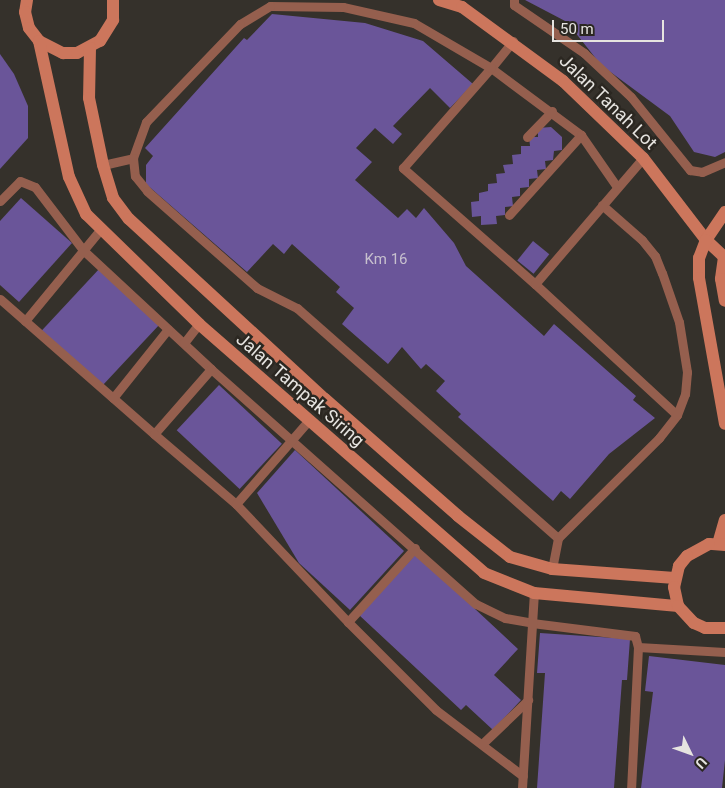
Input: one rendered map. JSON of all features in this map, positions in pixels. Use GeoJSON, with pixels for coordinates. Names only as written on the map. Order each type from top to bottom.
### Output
{"type":"FeatureCollection","features":[{"type":"Feature","properties":{"kind":"main road","name":"Jalan Tampak Siring"},"geometry":{"type":"LineString","coordinates":[[27,0],[25,12],[29,28],[38,41],[69,177],[86,214],[100,230],[199,324],[473,564],[505,584],[534,593],[678,606]]}},
{"type":"Feature","properties":{"kind":"main road"},"geometry":{"type":"LineString","coordinates":[[38,41],[63,53],[90,48],[108,31],[114,4],[126,0]]}},
{"type":"Feature","properties":{"kind":"main road","name":"Jalan Tanah Lot"},"geometry":{"type":"LineString","coordinates":[[438,0],[462,7],[513,41],[563,80],[643,158],[706,240],[725,257],[721,279],[725,301]]}},
{"type":"Feature","properties":{"kind":"main road","name":"Jalan Tampak Siring"},"geometry":{"type":"LineString","coordinates":[[90,48],[89,98],[103,166],[113,198],[129,219],[325,398],[497,549],[519,561],[552,569],[675,578]]}},
{"type":"Feature","properties":{"kind":"main road"},"geometry":{"type":"LineString","coordinates":[[725,212],[706,240],[699,258],[699,278],[725,424]]}},
{"type":"Feature","properties":{"kind":"main road"},"geometry":{"type":"LineString","coordinates":[[725,520],[721,544],[697,549],[687,556],[675,578],[678,606],[694,623],[704,628],[725,628]]}},
{"type":"Feature","properties":{"kind":"lane"},"geometry":{"type":"LineString","coordinates":[[514,0],[514,5],[584,54],[631,97],[690,170],[702,172],[725,162]]}},
{"type":"Feature","properties":{"kind":"lane"},"geometry":{"type":"LineString","coordinates":[[558,538],[297,308],[258,288],[147,191],[135,176],[133,158],[146,122],[240,24],[270,6],[343,6],[414,24],[491,68],[552,110],[581,135],[617,187]]}},
{"type":"Feature","properties":{"kind":"lane"},"geometry":{"type":"LineString","coordinates":[[513,41],[403,168],[535,284],[677,415]]}},
{"type":"Feature","properties":{"kind":"lane"},"geometry":{"type":"LineString","coordinates":[[527,137],[552,110]]}},
{"type":"Feature","properties":{"kind":"lane"},"geometry":{"type":"LineString","coordinates":[[509,215],[581,135]]}},
{"type":"Feature","properties":{"kind":"lane"},"geometry":{"type":"LineString","coordinates":[[103,166],[133,158]]}},
{"type":"Feature","properties":{"kind":"lane"},"geometry":{"type":"LineString","coordinates":[[535,284],[643,158]]}},
{"type":"Feature","properties":{"kind":"lane"},"geometry":{"type":"LineString","coordinates":[[0,202],[20,181],[35,187],[83,250],[211,369],[476,604],[505,618],[532,623],[632,634],[638,647],[631,788]]}},
{"type":"Feature","properties":{"kind":"lane"},"geometry":{"type":"LineString","coordinates":[[552,569],[558,538],[658,438],[677,415],[685,394],[687,372],[679,322],[655,256],[642,240],[602,205]]}},
{"type":"Feature","properties":{"kind":"lane"},"geometry":{"type":"LineString","coordinates":[[25,321],[100,230]]}},
{"type":"Feature","properties":{"kind":"lane"},"geometry":{"type":"LineString","coordinates":[[0,299],[236,504],[348,622],[436,710],[523,776]]}},
{"type":"Feature","properties":{"kind":"lane"},"geometry":{"type":"LineString","coordinates":[[184,343],[199,324]]}},
{"type":"Feature","properties":{"kind":"lane"},"geometry":{"type":"LineString","coordinates":[[112,398],[168,329]]}},
{"type":"Feature","properties":{"kind":"lane"},"geometry":{"type":"LineString","coordinates":[[154,434],[211,369]]}},
{"type":"Feature","properties":{"kind":"lane"},"geometry":{"type":"LineString","coordinates":[[236,504],[310,420]]}},
{"type":"Feature","properties":{"kind":"lane"},"geometry":{"type":"LineString","coordinates":[[348,622],[415,548]]}},
{"type":"Feature","properties":{"kind":"lane"},"geometry":{"type":"LineString","coordinates":[[522,788],[534,593]]}},
{"type":"Feature","properties":{"kind":"lane"},"geometry":{"type":"LineString","coordinates":[[638,647],[725,652]]}},
{"type":"Feature","properties":{"kind":"lane"},"geometry":{"type":"LineString","coordinates":[[482,744],[528,700]]}},
{"type":"Feature","properties":{"kind":"building"},"geometry":{"type":"Polygon","coordinates":[[[525,0],[725,0],[725,152],[715,157],[694,152],[670,116],[601,65],[567,22],[525,0]]]}},
{"type":"Feature","properties":{"kind":"building"},"geometry":{"type":"Polygon","coordinates":[[[272,14],[365,23],[423,41],[473,84],[450,108],[430,88],[393,126],[402,134],[393,144],[375,128],[356,148],[372,162],[355,180],[398,218],[407,209],[416,218],[424,208],[454,243],[466,266],[544,336],[554,324],[636,396],[633,400],[655,418],[609,454],[570,499],[561,491],[553,501],[458,417],[461,414],[436,391],[445,381],[426,364],[421,369],[402,347],[388,364],[342,324],[354,308],[336,292],[340,287],[292,244],[284,254],[273,244],[247,272],[146,184],[146,165],[153,156],[145,148],[244,38],[247,40],[272,14]]]}},
{"type":"Feature","properties":{"kind":"building"},"geometry":{"type":"Polygon","coordinates":[[[0,54],[14,74],[28,106],[28,138],[0,169],[0,54]]]}},
{"type":"Feature","properties":{"kind":"building"},"geometry":{"type":"Polygon","coordinates":[[[551,127],[562,137],[562,150],[554,151],[553,160],[545,161],[546,169],[537,170],[538,178],[529,179],[529,187],[520,188],[520,196],[512,197],[513,206],[505,207],[505,215],[496,216],[497,224],[481,225],[481,216],[472,217],[471,202],[479,201],[479,193],[488,191],[488,184],[497,183],[496,174],[505,173],[503,165],[513,164],[512,155],[521,154],[521,146],[530,146],[529,137],[538,137],[538,128],[551,127]]]}},
{"type":"Feature","properties":{"kind":"building"},"geometry":{"type":"Polygon","coordinates":[[[21,198],[72,243],[19,302],[0,285],[0,221],[21,198]]]}},
{"type":"Feature","properties":{"kind":"building"},"geometry":{"type":"Polygon","coordinates":[[[533,241],[549,254],[534,274],[517,260],[533,241]]]}},
{"type":"Feature","properties":{"kind":"building"},"geometry":{"type":"Polygon","coordinates":[[[100,268],[160,324],[101,387],[41,331],[100,268]]]}},
{"type":"Feature","properties":{"kind":"building"},"geometry":{"type":"Polygon","coordinates":[[[219,385],[282,444],[240,489],[177,430],[219,385]]]}},
{"type":"Feature","properties":{"kind":"building"},"geometry":{"type":"Polygon","coordinates":[[[295,450],[404,551],[350,610],[299,563],[257,493],[295,450]]]}},
{"type":"Feature","properties":{"kind":"building"},"geometry":{"type":"Polygon","coordinates":[[[416,554],[518,649],[494,675],[521,700],[493,730],[466,705],[461,710],[359,615],[416,554]]]}},
{"type":"Feature","properties":{"kind":"building"},"geometry":{"type":"Polygon","coordinates":[[[540,633],[630,639],[627,680],[622,680],[614,788],[537,788],[545,673],[537,673],[540,633]]]}},
{"type":"Feature","properties":{"kind":"building"},"geometry":{"type":"Polygon","coordinates":[[[649,656],[725,665],[725,760],[722,788],[641,788],[653,692],[645,691],[649,656]]]}}]}
